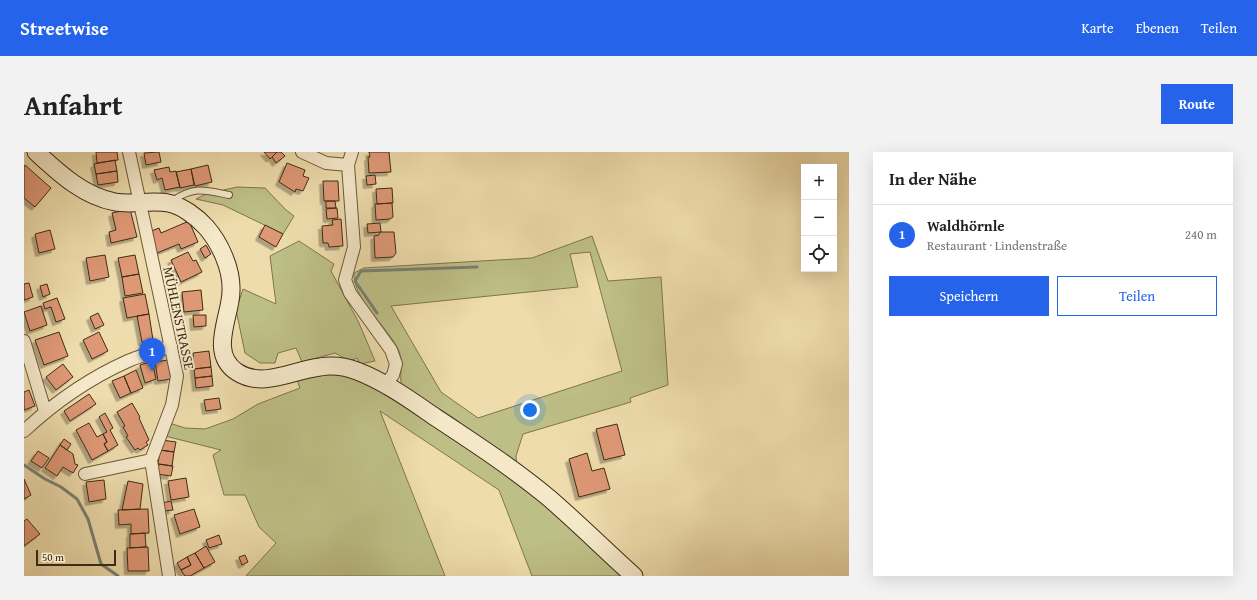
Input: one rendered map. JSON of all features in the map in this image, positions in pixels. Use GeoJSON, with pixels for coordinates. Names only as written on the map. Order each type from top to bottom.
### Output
{"type":"FeatureCollection","features":[{"type":"Feature","properties":{"kind":"main road"},"geometry":{"type":"LineString","coordinates":[[36,152],[60,174],[87,193],[114,202],[169,203],[190,213],[206,227],[225,259],[231,291],[223,329],[222,346],[227,361],[236,372],[251,378],[270,379],[320,367],[339,366],[357,371],[385,385],[467,437],[548,498],[634,576]]}},
{"type":"Feature","properties":{"kind":"street","name":"MÜHLENSTRASSE"},"geometry":{"type":"LineString","coordinates":[[129,152],[177,376],[172,405],[151,460],[169,576]]}},
{"type":"Feature","properties":{"kind":"street"},"geometry":{"type":"LineString","coordinates":[[302,152],[326,163],[348,165]]}},
{"type":"Feature","properties":{"kind":"street"},"geometry":{"type":"LineString","coordinates":[[352,152],[348,165],[354,247],[345,280],[350,293],[391,350],[396,364],[393,375],[385,385]]}},
{"type":"Feature","properties":{"kind":"street"},"geometry":{"type":"LineString","coordinates":[[24,341],[45,411]]}},
{"type":"Feature","properties":{"kind":"street"},"geometry":{"type":"LineString","coordinates":[[24,431],[45,411],[83,386],[128,361],[171,346]]}},
{"type":"Feature","properties":{"kind":"street"},"geometry":{"type":"LineString","coordinates":[[85,474],[151,460]]}},
{"type":"Feature","properties":{"kind":"lane"},"geometry":{"type":"LineString","coordinates":[[169,203],[181,195],[200,189],[229,195]]}},
{"type":"Feature","properties":{"kind":"green space"},"geometry":{"type":"Polygon","coordinates":[[[237,187],[265,188],[286,210],[294,216],[283,234],[223,205],[196,199],[206,194],[237,187]]]}},
{"type":"Feature","properties":{"kind":"green space"},"geometry":{"type":"Polygon","coordinates":[[[592,236],[608,281],[661,277],[668,385],[630,398],[631,402],[523,434],[516,456],[517,470],[473,432],[455,419],[405,392],[401,383],[401,356],[399,351],[359,293],[355,283],[354,273],[364,268],[532,258],[592,236]],[[590,252],[570,254],[578,287],[391,306],[441,392],[478,418],[622,371],[590,252]]]}},
{"type":"Feature","properties":{"kind":"green space"},"geometry":{"type":"Polygon","coordinates":[[[299,241],[334,264],[331,271],[359,323],[375,361],[360,364],[357,358],[350,361],[335,353],[302,362],[296,348],[278,353],[275,363],[260,363],[245,353],[236,310],[243,289],[276,304],[270,256],[299,241]]]}},
{"type":"Feature","properties":{"kind":"green space"},"geometry":{"type":"Polygon","coordinates":[[[339,367],[443,422],[634,576],[532,576],[499,490],[380,411],[445,576],[246,576],[276,543],[259,527],[245,495],[224,495],[213,455],[221,450],[161,435],[166,422],[185,428],[205,429],[233,419],[258,404],[300,388],[298,383],[301,370],[339,367]]]}},
{"type":"Feature","properties":{"kind":"building"},"geometry":{"type":"Polygon","coordinates":[[[96,152],[117,152],[118,160],[97,163],[96,152]]]}},
{"type":"Feature","properties":{"kind":"building"},"geometry":{"type":"Polygon","coordinates":[[[159,152],[161,162],[146,165],[144,153],[159,152]]]}},
{"type":"Feature","properties":{"kind":"building"},"geometry":{"type":"Polygon","coordinates":[[[264,152],[277,152],[270,159],[264,152]]]}},
{"type":"Feature","properties":{"kind":"building"},"geometry":{"type":"Polygon","coordinates":[[[277,152],[281,152],[285,156],[276,163],[272,157],[277,152]]]}},
{"type":"Feature","properties":{"kind":"building"},"geometry":{"type":"Polygon","coordinates":[[[369,152],[389,152],[391,172],[369,173],[369,152]]]}},
{"type":"Feature","properties":{"kind":"building"},"geometry":{"type":"Polygon","coordinates":[[[115,160],[117,171],[96,174],[94,164],[115,160]]]}},
{"type":"Feature","properties":{"kind":"building"},"geometry":{"type":"Polygon","coordinates":[[[287,163],[305,170],[303,176],[309,178],[303,191],[296,189],[295,192],[279,182],[287,163]]]}},
{"type":"Feature","properties":{"kind":"building"},"geometry":{"type":"Polygon","coordinates":[[[25,165],[51,188],[35,207],[24,198],[25,165]]]}},
{"type":"Feature","properties":{"kind":"building"},"geometry":{"type":"Polygon","coordinates":[[[208,165],[212,182],[195,186],[191,169],[208,165]]]}},
{"type":"Feature","properties":{"kind":"building"},"geometry":{"type":"Polygon","coordinates":[[[169,167],[170,172],[176,171],[180,187],[165,190],[162,178],[157,180],[154,170],[169,167]]]}},
{"type":"Feature","properties":{"kind":"building"},"geometry":{"type":"Polygon","coordinates":[[[191,169],[194,185],[180,188],[176,172],[191,169]]]}},
{"type":"Feature","properties":{"kind":"building"},"geometry":{"type":"Polygon","coordinates":[[[117,171],[118,182],[98,185],[96,174],[117,171]]]}},
{"type":"Feature","properties":{"kind":"building"},"geometry":{"type":"Polygon","coordinates":[[[375,175],[376,184],[367,185],[366,176],[375,175]]]}},
{"type":"Feature","properties":{"kind":"building"},"geometry":{"type":"Polygon","coordinates":[[[323,181],[338,181],[339,201],[324,201],[323,181]]]}},
{"type":"Feature","properties":{"kind":"building"},"geometry":{"type":"Polygon","coordinates":[[[392,188],[393,203],[377,204],[376,189],[392,188]]]}},
{"type":"Feature","properties":{"kind":"building"},"geometry":{"type":"Polygon","coordinates":[[[326,201],[335,201],[336,208],[326,208],[326,201]]]}},
{"type":"Feature","properties":{"kind":"building"},"geometry":{"type":"Polygon","coordinates":[[[392,203],[393,217],[390,219],[376,220],[375,204],[392,203]]]}},
{"type":"Feature","properties":{"kind":"building"},"geometry":{"type":"Polygon","coordinates":[[[337,208],[338,218],[327,219],[326,209],[337,208]]]}},
{"type":"Feature","properties":{"kind":"building"},"geometry":{"type":"Polygon","coordinates":[[[130,209],[137,237],[111,243],[109,232],[116,230],[112,213],[130,209]]]}},
{"type":"Feature","properties":{"kind":"building"},"geometry":{"type":"Polygon","coordinates":[[[341,219],[343,246],[329,247],[328,243],[323,243],[322,226],[333,225],[332,220],[341,219]]]}},
{"type":"Feature","properties":{"kind":"building"},"geometry":{"type":"Polygon","coordinates":[[[189,221],[198,242],[181,249],[179,244],[157,253],[149,232],[159,228],[161,233],[189,221]]]}},
{"type":"Feature","properties":{"kind":"building"},"geometry":{"type":"Polygon","coordinates":[[[380,223],[381,232],[368,233],[367,224],[380,223]]]}},
{"type":"Feature","properties":{"kind":"building"},"geometry":{"type":"Polygon","coordinates":[[[265,225],[283,234],[276,247],[259,237],[265,225]]]}},
{"type":"Feature","properties":{"kind":"building"},"geometry":{"type":"Polygon","coordinates":[[[50,230],[55,249],[39,253],[35,234],[50,230]]]}},
{"type":"Feature","properties":{"kind":"building"},"geometry":{"type":"Polygon","coordinates":[[[381,232],[394,232],[396,253],[393,257],[375,258],[374,236],[379,235],[381,232]]]}},
{"type":"Feature","properties":{"kind":"building"},"geometry":{"type":"Polygon","coordinates":[[[206,245],[211,254],[205,258],[200,249],[206,245]]]}},
{"type":"Feature","properties":{"kind":"building"},"geometry":{"type":"Polygon","coordinates":[[[188,252],[193,261],[196,260],[202,272],[181,282],[171,260],[188,252]]]}},
{"type":"Feature","properties":{"kind":"building"},"geometry":{"type":"Polygon","coordinates":[[[105,255],[109,277],[90,281],[86,258],[105,255]]]}},
{"type":"Feature","properties":{"kind":"building"},"geometry":{"type":"Polygon","coordinates":[[[135,255],[139,274],[122,277],[118,258],[135,255]]]}},
{"type":"Feature","properties":{"kind":"building"},"geometry":{"type":"Polygon","coordinates":[[[139,274],[143,293],[125,296],[122,277],[139,274]]]}},
{"type":"Feature","properties":{"kind":"building"},"geometry":{"type":"Polygon","coordinates":[[[29,283],[33,297],[24,300],[24,284],[29,283]]]}},
{"type":"Feature","properties":{"kind":"building"},"geometry":{"type":"Polygon","coordinates":[[[47,284],[50,294],[43,297],[40,286],[47,284]]]}},
{"type":"Feature","properties":{"kind":"building"},"geometry":{"type":"Polygon","coordinates":[[[201,290],[203,310],[184,312],[182,292],[201,290]]]}},
{"type":"Feature","properties":{"kind":"building"},"geometry":{"type":"Polygon","coordinates":[[[145,294],[149,314],[127,318],[123,298],[145,294]]]}},
{"type":"Feature","properties":{"kind":"building"},"geometry":{"type":"Polygon","coordinates":[[[57,298],[65,319],[56,322],[51,307],[45,309],[43,303],[57,298]]]}},
{"type":"Feature","properties":{"kind":"building"},"geometry":{"type":"Polygon","coordinates":[[[41,306],[47,325],[30,331],[24,312],[41,306]]]}},
{"type":"Feature","properties":{"kind":"building"},"geometry":{"type":"Polygon","coordinates":[[[98,313],[104,325],[95,329],[90,317],[98,313]]]}},
{"type":"Feature","properties":{"kind":"building"},"geometry":{"type":"Polygon","coordinates":[[[149,314],[153,340],[142,342],[137,316],[149,314]]]}},
{"type":"Feature","properties":{"kind":"building"},"geometry":{"type":"Polygon","coordinates":[[[193,315],[206,315],[206,326],[194,327],[193,315]]]}},
{"type":"Feature","properties":{"kind":"building"},"geometry":{"type":"Polygon","coordinates":[[[59,332],[68,356],[44,365],[35,340],[59,332]]]}},
{"type":"Feature","properties":{"kind":"building"},"geometry":{"type":"Polygon","coordinates":[[[99,332],[108,351],[92,359],[83,340],[99,332]]]}},
{"type":"Feature","properties":{"kind":"building"},"geometry":{"type":"Polygon","coordinates":[[[209,351],[211,367],[194,369],[193,353],[209,351]]]}},
{"type":"Feature","properties":{"kind":"building"},"geometry":{"type":"Polygon","coordinates":[[[168,360],[171,379],[158,381],[155,362],[168,360]]]}},
{"type":"Feature","properties":{"kind":"building"},"geometry":{"type":"Polygon","coordinates":[[[152,361],[156,379],[145,383],[140,365],[152,361]]]}},
{"type":"Feature","properties":{"kind":"building"},"geometry":{"type":"Polygon","coordinates":[[[63,364],[73,377],[56,390],[46,377],[63,364]]]}},
{"type":"Feature","properties":{"kind":"building"},"geometry":{"type":"Polygon","coordinates":[[[211,367],[212,376],[195,378],[194,369],[211,367]]]}},
{"type":"Feature","properties":{"kind":"building"},"geometry":{"type":"Polygon","coordinates":[[[136,370],[143,388],[131,393],[124,376],[136,370]]]}},
{"type":"Feature","properties":{"kind":"building"},"geometry":{"type":"Polygon","coordinates":[[[124,376],[131,393],[120,398],[112,381],[124,376]]]}},
{"type":"Feature","properties":{"kind":"building"},"geometry":{"type":"Polygon","coordinates":[[[212,376],[213,386],[196,388],[195,378],[212,376]]]}},
{"type":"Feature","properties":{"kind":"building"},"geometry":{"type":"Polygon","coordinates":[[[29,390],[35,406],[24,410],[24,392],[29,390]]]}},
{"type":"Feature","properties":{"kind":"building"},"geometry":{"type":"Polygon","coordinates":[[[89,394],[96,404],[70,421],[64,411],[89,394]]]}},
{"type":"Feature","properties":{"kind":"building"},"geometry":{"type":"Polygon","coordinates":[[[219,398],[221,409],[206,411],[204,400],[219,398]]]}},
{"type":"Feature","properties":{"kind":"building"},"geometry":{"type":"Polygon","coordinates":[[[132,403],[140,417],[139,418],[149,440],[146,442],[148,445],[140,450],[138,448],[135,450],[126,437],[128,436],[123,427],[125,426],[117,412],[132,403]]]}},
{"type":"Feature","properties":{"kind":"building"},"geometry":{"type":"Polygon","coordinates":[[[105,413],[113,428],[110,430],[118,445],[108,451],[104,444],[107,442],[103,434],[107,432],[99,417],[105,413]]]}},
{"type":"Feature","properties":{"kind":"building"},"geometry":{"type":"Polygon","coordinates":[[[89,423],[97,437],[103,434],[107,442],[104,444],[108,451],[92,460],[76,430],[89,423]]]}},
{"type":"Feature","properties":{"kind":"building"},"geometry":{"type":"Polygon","coordinates":[[[617,424],[625,455],[604,460],[596,429],[617,424]]]}},
{"type":"Feature","properties":{"kind":"building"},"geometry":{"type":"Polygon","coordinates":[[[64,439],[71,444],[67,450],[60,445],[64,439]]]}},
{"type":"Feature","properties":{"kind":"building"},"geometry":{"type":"Polygon","coordinates":[[[162,440],[176,442],[174,452],[160,450],[162,440]]]}},
{"type":"Feature","properties":{"kind":"building"},"geometry":{"type":"Polygon","coordinates":[[[60,445],[73,454],[75,464],[78,465],[73,473],[63,467],[57,476],[45,468],[60,445]]]}},
{"type":"Feature","properties":{"kind":"building"},"geometry":{"type":"Polygon","coordinates":[[[160,450],[174,452],[172,466],[158,464],[160,450]]]}},
{"type":"Feature","properties":{"kind":"building"},"geometry":{"type":"Polygon","coordinates":[[[38,451],[49,458],[42,468],[31,461],[38,451]]]}},
{"type":"Feature","properties":{"kind":"building"},"geometry":{"type":"Polygon","coordinates":[[[587,453],[592,471],[604,468],[610,489],[579,497],[569,459],[587,453]]]}},
{"type":"Feature","properties":{"kind":"building"},"geometry":{"type":"Polygon","coordinates":[[[159,464],[173,466],[171,476],[157,474],[159,464]]]}},
{"type":"Feature","properties":{"kind":"building"},"geometry":{"type":"Polygon","coordinates":[[[186,478],[189,497],[171,500],[168,481],[186,478]]]}},
{"type":"Feature","properties":{"kind":"building"},"geometry":{"type":"Polygon","coordinates":[[[24,479],[31,495],[24,499],[24,479]]]}},
{"type":"Feature","properties":{"kind":"building"},"geometry":{"type":"Polygon","coordinates":[[[104,480],[106,499],[89,502],[86,482],[104,480]]]}},
{"type":"Feature","properties":{"kind":"building"},"geometry":{"type":"Polygon","coordinates":[[[128,481],[143,484],[140,509],[122,510],[128,481]]]}},
{"type":"Feature","properties":{"kind":"building"},"geometry":{"type":"Polygon","coordinates":[[[171,501],[173,510],[164,511],[162,503],[171,501]]]}},
{"type":"Feature","properties":{"kind":"building"},"geometry":{"type":"Polygon","coordinates":[[[148,509],[149,533],[131,534],[131,524],[119,525],[118,510],[148,509]]]}},
{"type":"Feature","properties":{"kind":"building"},"geometry":{"type":"Polygon","coordinates":[[[194,509],[200,527],[180,534],[174,515],[194,509]]]}},
{"type":"Feature","properties":{"kind":"building"},"geometry":{"type":"Polygon","coordinates":[[[27,519],[40,534],[24,546],[24,521],[27,519]]]}},
{"type":"Feature","properties":{"kind":"building"},"geometry":{"type":"Polygon","coordinates":[[[145,533],[146,547],[130,548],[130,534],[145,533]]]}},
{"type":"Feature","properties":{"kind":"building"},"geometry":{"type":"Polygon","coordinates":[[[219,535],[222,544],[209,548],[206,540],[219,535]]]}},
{"type":"Feature","properties":{"kind":"building"},"geometry":{"type":"Polygon","coordinates":[[[206,546],[215,562],[204,568],[195,553],[206,546]]]}},
{"type":"Feature","properties":{"kind":"building"},"geometry":{"type":"Polygon","coordinates":[[[148,547],[149,571],[128,571],[127,548],[148,547]]]}},
{"type":"Feature","properties":{"kind":"building"},"geometry":{"type":"Polygon","coordinates":[[[195,553],[204,568],[190,576],[185,576],[181,570],[191,565],[187,557],[195,553]]]}},
{"type":"Feature","properties":{"kind":"building"},"geometry":{"type":"Polygon","coordinates":[[[245,555],[248,562],[242,565],[239,557],[245,555]]]}},
{"type":"Feature","properties":{"kind":"building"},"geometry":{"type":"Polygon","coordinates":[[[187,557],[191,565],[181,570],[177,563],[187,557]]]}},
{"type":"Feature","properties":{"kind":"waterway"},"geometry":{"type":"LineString","coordinates":[[377,313],[355,281],[361,271],[477,267]]}},
{"type":"Feature","properties":{"kind":"waterway"},"geometry":{"type":"LineString","coordinates":[[24,465],[45,479],[61,487],[77,499],[88,519],[101,564],[118,576]]}},
{"type":"Feature","properties":{"kind":"place","name":"Waldhörnle"},"geometry":{"type":"Point","coordinates":[152,371]}}]}
